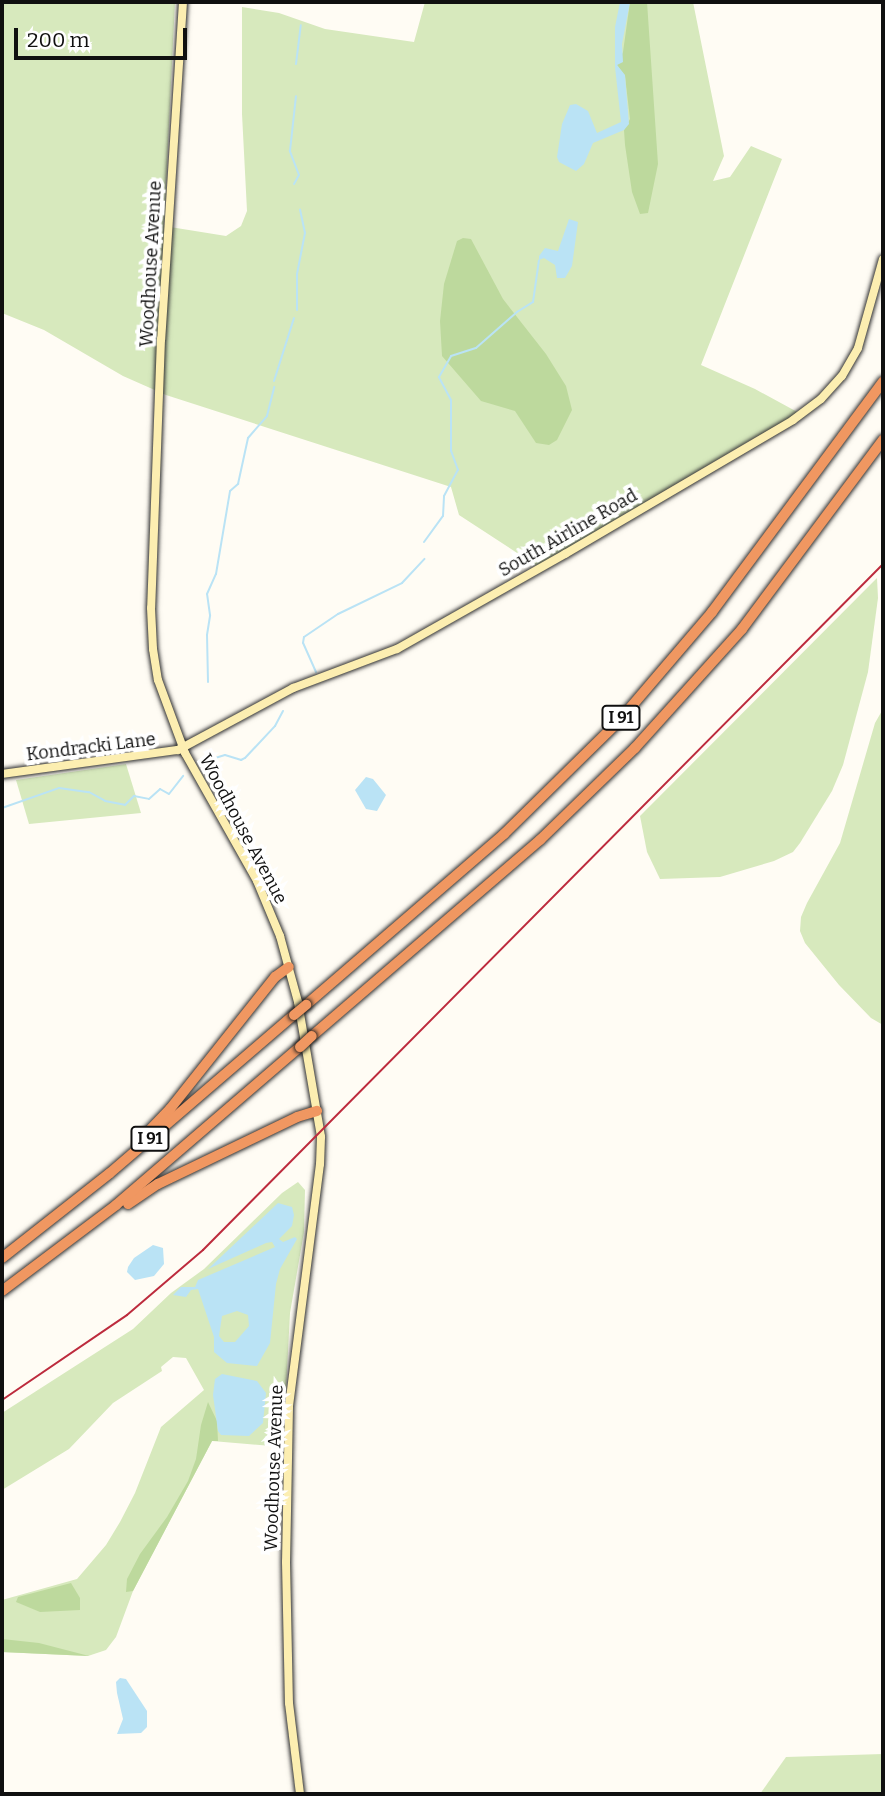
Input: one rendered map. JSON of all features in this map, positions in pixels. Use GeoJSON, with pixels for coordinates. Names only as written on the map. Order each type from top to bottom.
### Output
{"type":"FeatureCollection","features":[{"type":"Feature","properties":{"kind":"highway","name":"I 91"},"geometry":{"type":"LineString","coordinates":[[2,1258],[119,1166],[510,828],[619,721],[712,612],[883,382]]}},
{"type":"Feature","properties":{"kind":"highway","name":"I 91"},"geometry":{"type":"LineString","coordinates":[[2,1291],[98,1220],[540,840],[635,748],[742,629],[883,440]]}},
{"type":"Feature","properties":{"kind":"highway"},"geometry":{"type":"LineString","coordinates":[[119,1166],[130,1148],[170,1109],[275,977],[289,967]]}},
{"type":"Feature","properties":{"kind":"highway"},"geometry":{"type":"LineString","coordinates":[[98,1220],[116,1212],[158,1184],[297,1116],[317,1111]]}},
{"type":"Feature","properties":{"kind":"main road","name":"Woodhouse Avenue"},"geometry":{"type":"LineString","coordinates":[[183,2],[161,339],[151,608],[156,670],[183,748],[257,881],[289,967],[317,1111],[321,1156],[289,1407],[287,1467],[289,1703],[300,1794]]}},
{"type":"Feature","properties":{"kind":"main road","name":"South Airline Road"},"geometry":{"type":"LineString","coordinates":[[183,748],[293,688],[397,649],[809,409],[833,388],[855,356],[864,333],[883,259]]}},
{"type":"Feature","properties":{"kind":"main road","name":"Kondracki Lane"},"geometry":{"type":"LineString","coordinates":[[2,774],[160,754],[183,748]]}},
{"type":"Feature","properties":{"kind":"green space"},"geometry":{"type":"Polygon","coordinates":[[[2,2],[175,2],[164,226],[226,236],[241,226],[247,211],[242,114],[242,7],[279,13],[325,29],[414,42],[425,2],[693,2],[724,156],[713,181],[730,177],[751,146],[782,159],[701,365],[755,389],[801,414],[754,438],[537,566],[459,515],[451,487],[166,395],[123,376],[44,330],[2,313],[2,2]]]}},
{"type":"Feature","properties":{"kind":"green space"},"geometry":{"type":"Polygon","coordinates":[[[630,2],[647,2],[658,164],[648,213],[640,214],[632,192],[625,145],[624,130],[630,119],[625,76],[617,65],[623,52],[630,2]]]}},
{"type":"Feature","properties":{"kind":"green space"},"geometry":{"type":"Polygon","coordinates":[[[463,238],[471,239],[503,299],[546,354],[566,386],[572,410],[557,440],[549,445],[536,443],[515,411],[481,401],[442,356],[440,321],[444,284],[457,241],[463,238]]]}},
{"type":"Feature","properties":{"kind":"green space"},"geometry":{"type":"Polygon","coordinates":[[[877,578],[878,598],[868,672],[843,765],[832,791],[800,843],[793,852],[774,861],[720,877],[660,879],[647,852],[640,816],[877,578]]]}},
{"type":"Feature","properties":{"kind":"green space"},"geometry":{"type":"Polygon","coordinates":[[[883,709],[883,1025],[871,1018],[839,985],[805,943],[800,931],[801,917],[807,903],[840,843],[875,723],[883,709]]]}},
{"type":"Feature","properties":{"kind":"green space"},"geometry":{"type":"Polygon","coordinates":[[[126,764],[141,813],[29,824],[16,780],[126,764]]]}},
{"type":"Feature","properties":{"kind":"green space"},"geometry":{"type":"Polygon","coordinates":[[[298,1182],[305,1190],[304,1232],[290,1313],[283,1447],[212,1441],[133,1591],[116,1637],[106,1650],[88,1656],[2,1652],[2,1600],[77,1579],[106,1545],[120,1522],[135,1493],[161,1427],[204,1390],[186,1358],[173,1357],[161,1367],[162,1371],[113,1403],[69,1449],[2,1490],[2,1413],[133,1329],[171,1293],[204,1269],[282,1193],[298,1182]]]}},
{"type":"Feature","properties":{"kind":"green space"},"geometry":{"type":"Polygon","coordinates":[[[208,1402],[217,1421],[218,1441],[212,1441],[133,1591],[126,1592],[127,1579],[140,1554],[167,1517],[188,1481],[196,1459],[201,1425],[208,1402]]]}},
{"type":"Feature","properties":{"kind":"green space"},"geometry":{"type":"Polygon","coordinates":[[[71,1583],[80,1598],[80,1610],[40,1612],[16,1602],[18,1597],[71,1583]]]}},
{"type":"Feature","properties":{"kind":"green space"},"geometry":{"type":"Polygon","coordinates":[[[2,1639],[39,1643],[89,1656],[2,1652],[2,1639]]]}},
{"type":"Feature","properties":{"kind":"green space"},"geometry":{"type":"Polygon","coordinates":[[[883,1754],[883,1794],[760,1794],[786,1757],[883,1754]]]}},
{"type":"Feature","properties":{"kind":"water"},"geometry":{"type":"Polygon","coordinates":[[[620,2],[630,2],[622,44],[623,62],[617,65],[625,75],[629,124],[624,130],[593,143],[584,164],[576,171],[559,162],[557,157],[562,124],[570,105],[576,104],[588,111],[597,133],[621,122],[615,67],[615,27],[620,2]]]}},
{"type":"Feature","properties":{"kind":"water"},"geometry":{"type":"Polygon","coordinates":[[[569,219],[578,222],[572,266],[565,278],[557,278],[555,265],[544,258],[539,260],[539,256],[545,248],[558,251],[569,219]]]}},
{"type":"Feature","properties":{"kind":"water"},"geometry":{"type":"Polygon","coordinates":[[[366,777],[373,779],[386,795],[377,811],[366,809],[355,790],[366,777]]]}},
{"type":"Feature","properties":{"kind":"water"},"geometry":{"type":"Polygon","coordinates":[[[278,1203],[292,1207],[292,1226],[279,1239],[283,1242],[295,1237],[297,1239],[280,1269],[270,1343],[257,1366],[227,1363],[214,1352],[214,1337],[198,1289],[191,1290],[186,1297],[173,1295],[181,1287],[195,1287],[198,1280],[275,1247],[272,1242],[266,1243],[208,1269],[278,1203]],[[237,1311],[222,1316],[219,1336],[224,1342],[235,1342],[249,1326],[248,1315],[237,1311]]]}},
{"type":"Feature","properties":{"kind":"water"},"geometry":{"type":"Polygon","coordinates":[[[153,1245],[163,1248],[164,1264],[154,1276],[135,1280],[127,1272],[128,1267],[134,1258],[153,1245]]]}},
{"type":"Feature","properties":{"kind":"water"},"geometry":{"type":"Polygon","coordinates":[[[222,1374],[257,1381],[266,1393],[263,1423],[249,1436],[221,1435],[218,1431],[213,1395],[215,1379],[222,1374]]]}},
{"type":"Feature","properties":{"kind":"water"},"geometry":{"type":"Polygon","coordinates":[[[120,1678],[126,1679],[147,1711],[147,1727],[141,1733],[117,1734],[123,1719],[116,1682],[120,1678]]]}},
{"type":"Feature","properties":{"kind":"waterway"},"geometry":{"type":"LineString","coordinates":[[296,64],[301,25]]}},
{"type":"Feature","properties":{"kind":"waterway"},"geometry":{"type":"LineString","coordinates":[[294,184],[299,175],[290,151],[296,96]]}},
{"type":"Feature","properties":{"kind":"waterway"},"geometry":{"type":"LineString","coordinates":[[297,310],[297,274],[305,233],[300,210]]}},
{"type":"Feature","properties":{"kind":"waterway"},"geometry":{"type":"LineString","coordinates":[[424,542],[443,516],[444,496],[458,470],[451,451],[451,400],[439,377],[451,356],[476,348],[517,312],[533,302],[539,260]]}},
{"type":"Feature","properties":{"kind":"waterway"},"geometry":{"type":"LineString","coordinates":[[274,381],[294,318]]}},
{"type":"Feature","properties":{"kind":"waterway"},"geometry":{"type":"LineString","coordinates":[[208,682],[207,635],[210,615],[207,594],[216,574],[230,491],[238,484],[248,438],[267,416],[274,387]]}},
{"type":"Feature","properties":{"kind":"waterway"},"geometry":{"type":"LineString","coordinates":[[316,672],[303,643],[304,637],[338,614],[402,583],[424,559]]}},
{"type":"Feature","properties":{"kind":"waterway"},"geometry":{"type":"LineString","coordinates":[[202,762],[225,755],[241,760],[245,758],[275,726],[283,711]]}},
{"type":"Feature","properties":{"kind":"waterway"},"geometry":{"type":"LineString","coordinates":[[2,808],[59,788],[89,792],[105,801],[125,805],[134,796],[149,799],[160,789],[169,794],[183,776]]}},
{"type":"Feature","properties":{"kind":"railway"},"geometry":{"type":"LineString","coordinates":[[2,1400],[127,1315],[203,1250],[883,564]]}}]}
